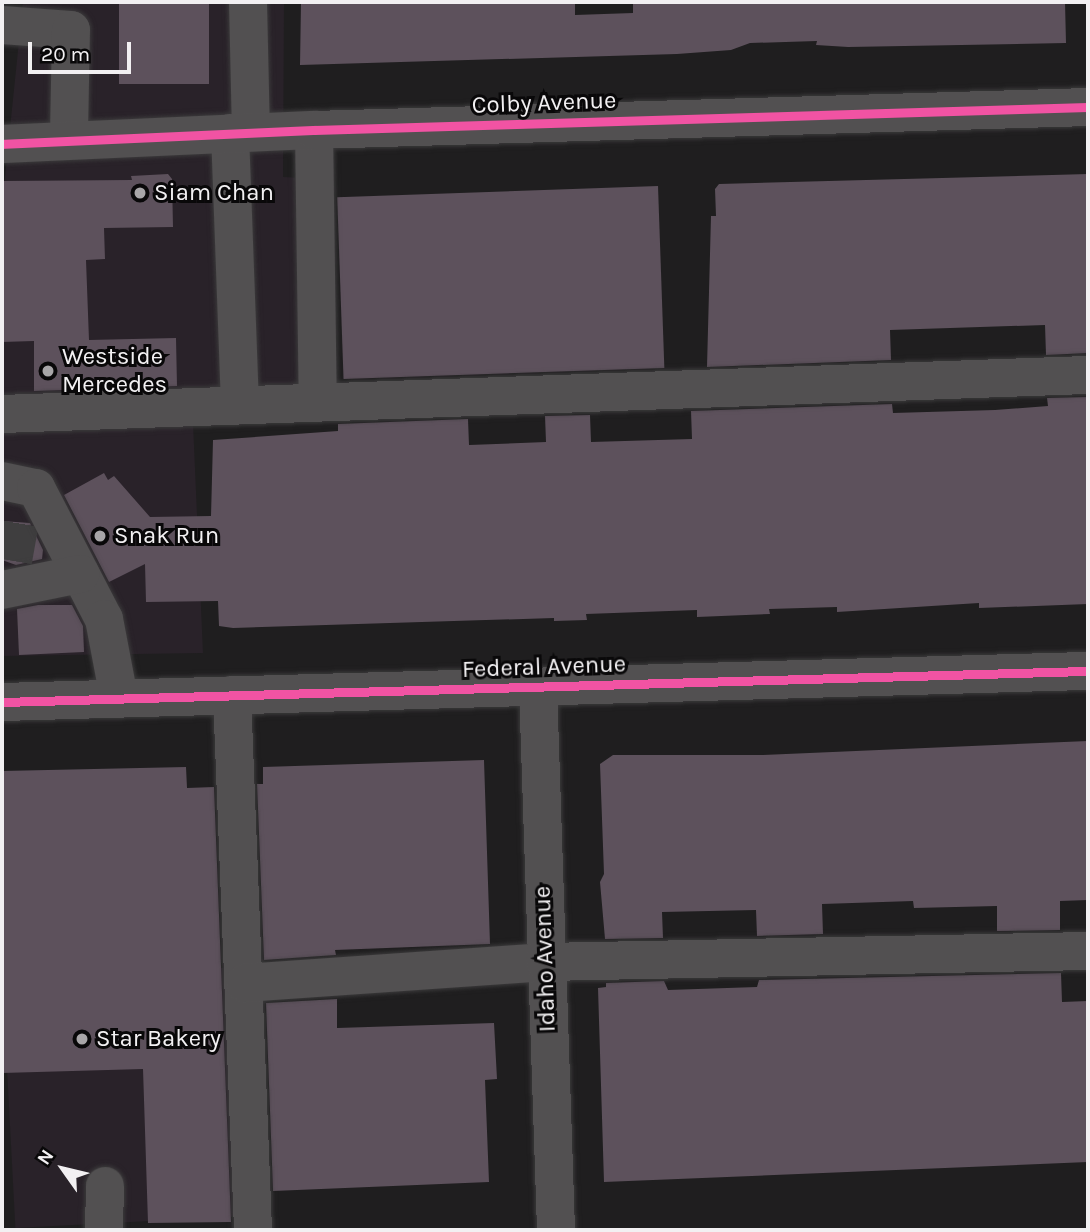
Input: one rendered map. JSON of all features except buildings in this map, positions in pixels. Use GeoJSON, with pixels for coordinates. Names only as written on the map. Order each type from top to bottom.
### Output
{"type":"FeatureCollection","features":[{"type":"Feature","properties":{"kind":"street"},"geometry":{"type":"LineString","coordinates":[[240,405],[241,133],[248,2]]}},
{"type":"Feature","properties":{"kind":"street"},"geometry":{"type":"LineString","coordinates":[[2,25],[71,30],[69,139]]}},
{"type":"Feature","properties":{"kind":"street","name":"Colby Avenue"},"geometry":{"type":"LineString","coordinates":[[2,144],[314,130],[1088,107]]}},
{"type":"Feature","properties":{"kind":"street"},"geometry":{"type":"LineString","coordinates":[[314,130],[318,401]]}},
{"type":"Feature","properties":{"kind":"street"},"geometry":{"type":"LineString","coordinates":[[2,414],[1088,375]]}},
{"type":"Feature","properties":{"kind":"street"},"geometry":{"type":"LineString","coordinates":[[20,523],[13,483],[36,488],[104,619],[119,698]]}},
{"type":"Feature","properties":{"kind":"street"},"geometry":{"type":"LineString","coordinates":[[5,587],[80,573]]}},
{"type":"Feature","properties":{"kind":"street","name":"Federal Avenue"},"geometry":{"type":"LineString","coordinates":[[2,702],[1088,671]]}},
{"type":"Feature","properties":{"kind":"street","name":"Idaho Avenue"},"geometry":{"type":"LineString","coordinates":[[538,687],[545,962],[556,1230]]}},
{"type":"Feature","properties":{"kind":"street"},"geometry":{"type":"LineString","coordinates":[[232,695],[253,1230]]}},
{"type":"Feature","properties":{"kind":"street"},"geometry":{"type":"LineString","coordinates":[[245,983],[545,962],[1088,951]]}},
{"type":"Feature","properties":{"kind":"street"},"geometry":{"type":"LineString","coordinates":[[104,1230],[105,1186]]}},
{"type":"Feature","properties":{"kind":"shaded area"},"geometry":{"type":"Polygon","coordinates":[[[23,2],[284,2],[283,177],[331,179],[332,415],[193,423],[203,653],[2,656],[2,206],[23,2]]]}},
{"type":"Feature","properties":{"kind":"shaded area"},"geometry":{"type":"Polygon","coordinates":[[[238,967],[251,1216],[15,1228],[2,979],[238,967]]]}},
{"type":"Feature","properties":{"kind":"tunnel"},"geometry":{"type":"LineString","coordinates":[[13,561],[20,523]]}},
{"type":"Feature","properties":{"kind":"cycle path"},"geometry":{"type":"LineString","coordinates":[[2,144],[314,130],[1088,107]]}},
{"type":"Feature","properties":{"kind":"cycle path"},"geometry":{"type":"LineString","coordinates":[[2,702],[1088,671]]}},
{"type":"Feature","properties":{"kind":"place","name":"Siam Chan"},"geometry":{"type":"Point","coordinates":[140,193]}},
{"type":"Feature","properties":{"kind":"place","name":"Westside Mercedes"},"geometry":{"type":"Point","coordinates":[48,371]}},
{"type":"Feature","properties":{"kind":"place","name":"Snak Run"},"geometry":{"type":"Point","coordinates":[100,536]}},
{"type":"Feature","properties":{"kind":"place","name":"Star Bakery"},"geometry":{"type":"Point","coordinates":[82,1039]}}]}
